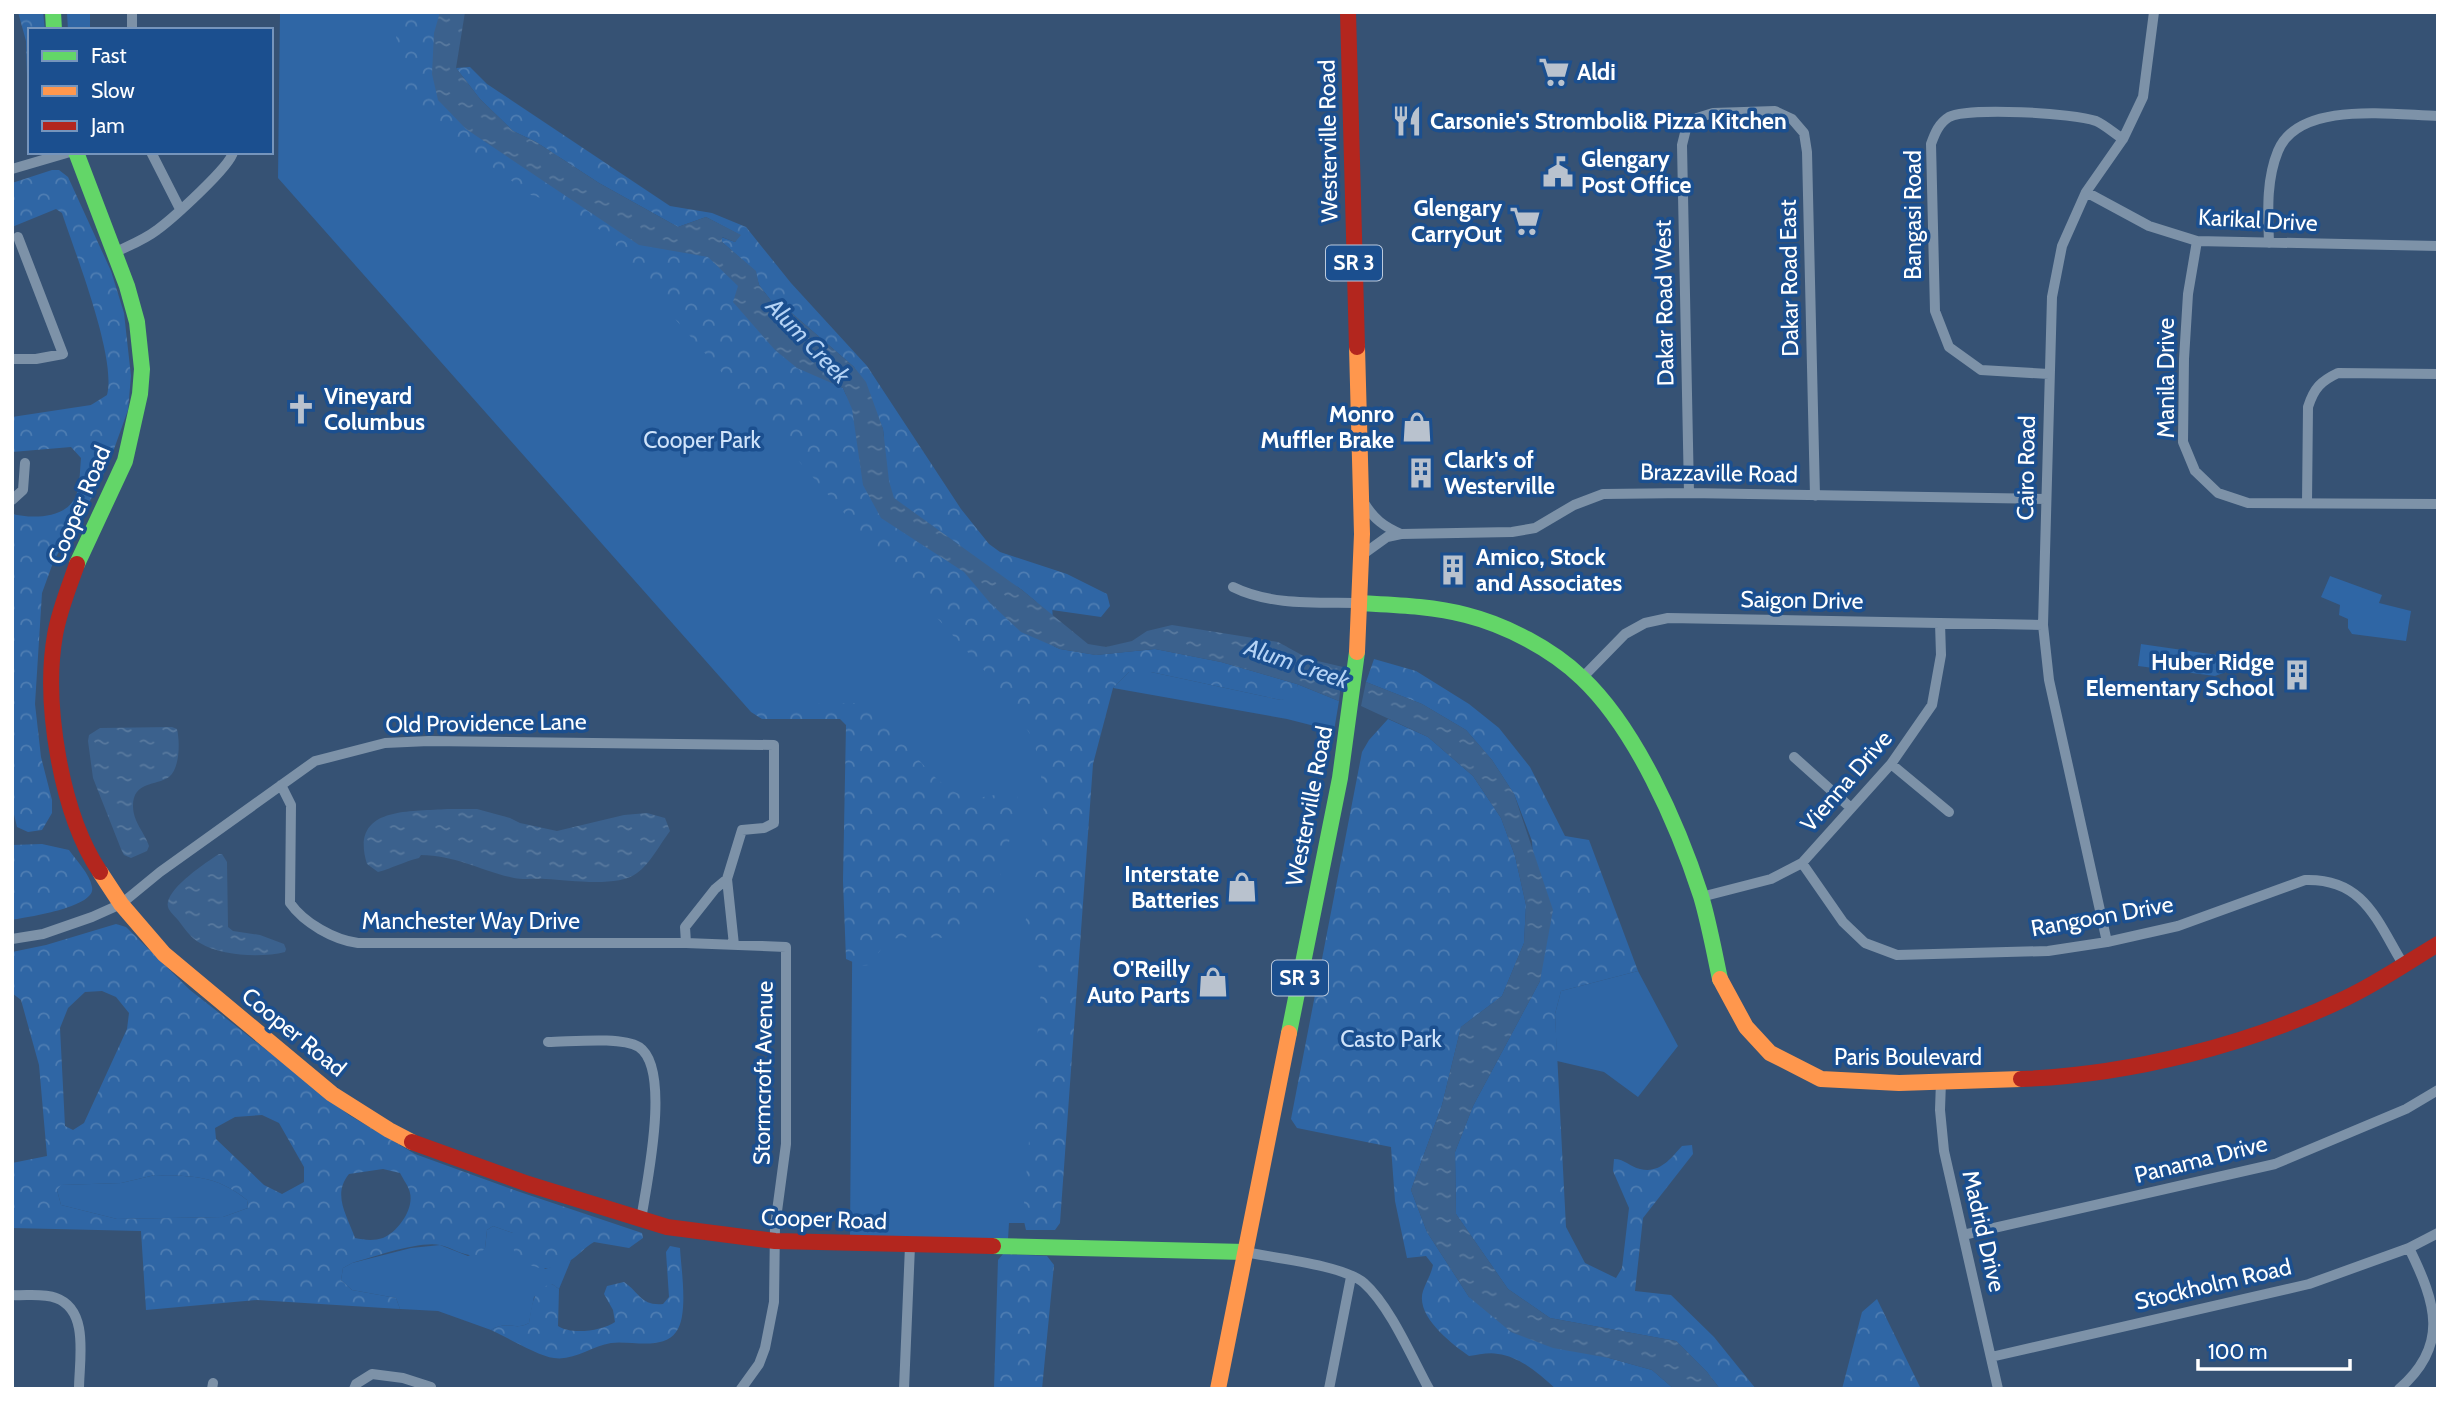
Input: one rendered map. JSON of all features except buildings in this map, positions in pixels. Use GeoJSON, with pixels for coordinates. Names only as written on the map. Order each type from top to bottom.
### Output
{"type":"FeatureCollection","features":[{"type":"Feature","properties":{"kind":"street","name":"Westerville Road"},"geometry":{"type":"LineString","coordinates":[[1218,1389],[1340,778],[1357,655],[1362,555],[1348,12]]}},
{"type":"Feature","properties":{"kind":"street","name":"Cairo Road"},"geometry":{"type":"LineString","coordinates":[[2107,942],[2049,680],[2043,625],[2052,297],[2062,246],[2086,192],[2123,139],[2143,97],[2154,12]]}},
{"type":"Feature","properties":{"kind":"street","name":"Dakar Road East"},"geometry":{"type":"LineString","coordinates":[[1738,113],[1775,111],[1792,119],[1804,133],[1807,152],[1815,496]]}},
{"type":"Feature","properties":{"kind":"street","name":"Dakar Road West"},"geometry":{"type":"LineString","coordinates":[[1689,493],[1682,145],[1686,129],[1697,118],[1713,113],[1738,113]]}},
{"type":"Feature","properties":{"kind":"street","name":"Bangasi Road"},"geometry":{"type":"LineString","coordinates":[[2049,374],[1981,370],[1949,347],[1935,311],[1931,144],[1937,129],[1948,118],[1963,113],[2055,114],[2096,121],[2123,139]]}},
{"type":"Feature","properties":{"kind":"street"},"geometry":{"type":"LineString","coordinates":[[2269,243],[2268,192],[2278,150],[2296,128],[2321,117],[2438,116]]}},
{"type":"Feature","properties":{"kind":"street"},"geometry":{"type":"LineString","coordinates":[[12,169],[63,154]]}},
{"type":"Feature","properties":{"kind":"street","name":"Cooper Road"},"geometry":{"type":"LineString","coordinates":[[77,154],[137,322],[142,369],[140,394],[125,461],[73,573],[55,635],[51,718],[66,797],[95,865],[121,904],[163,954],[332,1094],[388,1130],[417,1144],[528,1184],[641,1220],[667,1227],[775,1241],[1245,1252]]}},
{"type":"Feature","properties":{"kind":"street"},"geometry":{"type":"LineString","coordinates":[[152,154],[180,209]]}},
{"type":"Feature","properties":{"kind":"street"},"geometry":{"type":"LineString","coordinates":[[114,253],[157,230],[222,170],[232,159],[233,154]]}},
{"type":"Feature","properties":{"kind":"street","name":"Karikal Drive"},"geometry":{"type":"LineString","coordinates":[[2086,192],[2149,226],[2197,241],[2438,246]]}},
{"type":"Feature","properties":{"kind":"street"},"geometry":{"type":"LineString","coordinates":[[12,359],[36,359],[63,354],[18,237]]}},
{"type":"Feature","properties":{"kind":"street","name":"Manila Drive"},"geometry":{"type":"LineString","coordinates":[[2197,241],[2188,294],[2183,442],[2195,471],[2218,493],[2248,503],[2438,504]]}},
{"type":"Feature","properties":{"kind":"street"},"geometry":{"type":"LineString","coordinates":[[2307,503],[2308,407],[2313,391],[2324,379],[2339,373],[2438,374]]}},
{"type":"Feature","properties":{"kind":"street"},"geometry":{"type":"LineString","coordinates":[[12,500],[23,490],[25,463]]}},
{"type":"Feature","properties":{"kind":"street","name":"Brazzaville Road"},"geometry":{"type":"LineString","coordinates":[[1362,555],[1387,537],[1401,534],[1512,532],[1535,528],[1574,505],[1603,494],[2046,499]]}},
{"type":"Feature","properties":{"kind":"street"},"geometry":{"type":"LineString","coordinates":[[1360,495],[1374,519],[1384,527],[1401,534]]}},
{"type":"Feature","properties":{"kind":"street"},"geometry":{"type":"LineString","coordinates":[[1233,587],[1251,596],[1271,599],[1360,603]]}},
{"type":"Feature","properties":{"kind":"street","name":"Paris Boulevard"},"geometry":{"type":"LineString","coordinates":[[1360,603],[1411,606],[1465,615],[1511,632],[1551,655],[1582,678],[1617,720],[1660,793],[1684,848],[1701,897],[1721,981],[1746,1027],[1770,1053],[1821,1079],[1899,1083],[2073,1077],[2109,1071],[2246,1040],[2347,998],[2438,944]]}},
{"type":"Feature","properties":{"kind":"street","name":"Saigon Drive"},"geometry":{"type":"LineString","coordinates":[[1582,678],[1625,634],[1645,623],[1668,618],[2043,625]]}},
{"type":"Feature","properties":{"kind":"street","name":"Vienna Drive"},"geometry":{"type":"LineString","coordinates":[[1701,897],[1771,878],[1802,863],[1891,764],[1932,705],[1941,655],[1940,623]]}},
{"type":"Feature","properties":{"kind":"street","name":"Old Providence Lane"},"geometry":{"type":"LineString","coordinates":[[12,939],[43,934],[121,904],[315,761],[385,743],[774,746],[774,823],[764,828],[742,830],[727,879]]}},
{"type":"Feature","properties":{"kind":"street"},"geometry":{"type":"LineString","coordinates":[[1794,757],[1851,808]]}},
{"type":"Feature","properties":{"kind":"street"},"geometry":{"type":"LineString","coordinates":[[1891,764],[1949,812]]}},
{"type":"Feature","properties":{"kind":"street","name":"Manchester Way Drive"},"geometry":{"type":"LineString","coordinates":[[281,785],[291,805],[290,903],[297,914],[342,941],[686,943],[786,947]]}},
{"type":"Feature","properties":{"kind":"street","name":"Rangoon Drive"},"geometry":{"type":"LineString","coordinates":[[1802,863],[1851,929],[1865,943],[1897,955],[2048,951],[2107,942],[2178,926],[2305,880],[2322,880],[2353,891],[2366,903],[2403,964]]}},
{"type":"Feature","properties":{"kind":"street"},"geometry":{"type":"LineString","coordinates":[[686,943],[685,927],[715,889],[727,879]]}},
{"type":"Feature","properties":{"kind":"street"},"geometry":{"type":"LineString","coordinates":[[727,879],[734,945]]}},
{"type":"Feature","properties":{"kind":"street","name":"Stormcroft Avenue"},"geometry":{"type":"LineString","coordinates":[[741,1389],[759,1364],[774,1302],[775,1241],[786,1144],[786,947]]}},
{"type":"Feature","properties":{"kind":"street"},"geometry":{"type":"LineString","coordinates":[[548,1042],[622,1042],[639,1048],[651,1061],[654,1079],[654,1139],[641,1220]]}},
{"type":"Feature","properties":{"kind":"street","name":"Madrid Drive"},"geometry":{"type":"LineString","coordinates":[[1941,1081],[1940,1110],[1944,1151],[1998,1389]]}},
{"type":"Feature","properties":{"kind":"street","name":"Panama Drive"},"geometry":{"type":"LineString","coordinates":[[1964,1235],[2275,1164],[2406,1109],[2438,1090]]}},
{"type":"Feature","properties":{"kind":"street","name":"Stockholm Road"},"geometry":{"type":"LineString","coordinates":[[1991,1357],[2309,1283],[2409,1248],[2438,1233]]}},
{"type":"Feature","properties":{"kind":"street"},"geometry":{"type":"LineString","coordinates":[[904,1389],[910,1245]]}},
{"type":"Feature","properties":{"kind":"street"},"geometry":{"type":"LineString","coordinates":[[2399,1389],[2417,1375],[2431,1353],[2436,1327],[2428,1288],[2409,1248]]}},
{"type":"Feature","properties":{"kind":"street"},"geometry":{"type":"LineString","coordinates":[[1245,1252],[1335,1270],[1363,1282],[1383,1305],[1429,1389]]}},
{"type":"Feature","properties":{"kind":"street"},"geometry":{"type":"LineString","coordinates":[[1329,1389],[1351,1277]]}},
{"type":"Feature","properties":{"kind":"street"},"geometry":{"type":"LineString","coordinates":[[12,1296],[58,1299],[71,1309],[79,1323],[79,1389]]}},
{"type":"Feature","properties":{"kind":"street"},"geometry":{"type":"LineString","coordinates":[[354,1389],[356,1384],[372,1374],[403,1378],[431,1387]]}},
{"type":"Feature","properties":{"kind":"green space"},"geometry":{"type":"Polygon","coordinates":[[[18,12],[43,12],[45,28],[28,28],[28,77],[27,76],[26,41],[18,12]]]}},
{"type":"Feature","properties":{"kind":"green space"},"geometry":{"type":"Polygon","coordinates":[[[67,12],[90,12],[90,28],[68,28],[67,12]]]}},
{"type":"Feature","properties":{"kind":"green space","name":"Cooper Park"},"geometry":{"type":"Polygon","coordinates":[[[280,12],[442,12],[448,96],[673,227],[746,283],[1037,609],[1035,586],[1052,603],[1061,782],[1051,846],[1028,1223],[1009,1223],[1008,1239],[850,1236],[854,712],[751,712],[278,178],[280,12]]]}},
{"type":"Feature","properties":{"kind":"green space"},"geometry":{"type":"Polygon","coordinates":[[[394,12],[440,12],[434,33],[466,129],[639,245],[708,257],[738,286],[797,368],[843,388],[852,409],[881,518],[964,572],[990,603],[1021,632],[1060,649],[1096,655],[1155,649],[1221,662],[1297,684],[1300,693],[1294,698],[1281,700],[1151,672],[1129,672],[1113,688],[1093,764],[1060,1223],[1055,1230],[1026,1230],[1023,1217],[1041,989],[1040,970],[1024,932],[1029,897],[1041,856],[1044,816],[1040,761],[1030,734],[999,687],[629,266],[611,237],[560,204],[531,195],[419,114],[411,102],[402,78],[394,12]]]}},
{"type":"Feature","properties":{"kind":"green space"},"geometry":{"type":"Polygon","coordinates":[[[470,67],[487,84],[670,206],[712,213],[746,227],[791,283],[867,366],[961,509],[989,544],[1000,552],[1067,574],[1107,594],[1110,606],[1101,617],[1045,609],[894,498],[889,481],[883,429],[854,367],[787,309],[776,307],[759,285],[755,271],[722,242],[721,237],[735,242],[740,235],[706,217],[678,227],[513,131],[480,99],[456,68],[470,67]]]}},
{"type":"Feature","properties":{"kind":"green space"},"geometry":{"type":"Polygon","coordinates":[[[59,170],[68,177],[111,271],[124,313],[131,376],[128,410],[109,463],[87,507],[54,560],[42,593],[35,704],[41,757],[52,800],[52,813],[42,830],[28,832],[17,827],[12,806],[12,514],[49,515],[66,508],[77,493],[81,458],[71,447],[12,452],[12,417],[91,405],[107,395],[108,378],[101,332],[62,213],[56,209],[12,227],[12,183],[59,170]]]}},
{"type":"Feature","properties":{"kind":"green space"},"geometry":{"type":"Polygon","coordinates":[[[2330,576],[2382,595],[2379,603],[2411,611],[2406,641],[2352,634],[2348,628],[2348,619],[2339,615],[2340,605],[2321,597],[2330,576]]]}},
{"type":"Feature","properties":{"kind":"green space"},"geometry":{"type":"Polygon","coordinates":[[[2141,644],[2231,657],[2229,671],[2215,676],[2138,666],[2141,644]]]}},
{"type":"Feature","properties":{"kind":"green space"},"geometry":{"type":"Polygon","coordinates":[[[1374,659],[1416,671],[1469,704],[1499,728],[1530,767],[1565,836],[1589,840],[1638,971],[1561,991],[1555,1014],[1566,1227],[1585,1263],[1616,1278],[1622,1268],[1629,1208],[1613,1171],[1614,1159],[1640,1169],[1653,1169],[1664,1164],[1682,1146],[1692,1145],[1693,1154],[1643,1218],[1635,1291],[1671,1295],[1714,1337],[1756,1389],[1720,1389],[1676,1341],[1550,1318],[1508,1289],[1456,1214],[1455,1152],[1473,1106],[1540,981],[1532,841],[1514,794],[1492,760],[1466,730],[1422,704],[1366,682],[1374,659]]]}},
{"type":"Feature","properties":{"kind":"green space"},"geometry":{"type":"Polygon","coordinates":[[[1129,672],[1151,672],[1281,700],[1299,693],[1297,684],[1339,701],[1334,731],[1287,719],[1113,688],[1129,672]]]}},
{"type":"Feature","properties":{"kind":"green space"},"geometry":{"type":"Polygon","coordinates":[[[863,703],[881,713],[935,778],[955,792],[977,797],[1013,791],[1018,796],[1006,858],[994,893],[967,931],[953,938],[889,939],[869,965],[862,966],[846,959],[843,881],[846,725],[840,719],[762,719],[751,712],[761,705],[863,703]]]}},
{"type":"Feature","properties":{"kind":"green space","name":"Casto Park"},"geometry":{"type":"Polygon","coordinates":[[[1388,719],[1428,737],[1473,776],[1501,818],[1515,856],[1526,905],[1524,943],[1502,996],[1461,1027],[1442,1105],[1411,1190],[1427,1232],[1469,1297],[1609,1358],[1652,1370],[1674,1389],[1556,1389],[1529,1367],[1514,1359],[1495,1353],[1469,1356],[1437,1328],[1424,1310],[1423,1291],[1433,1265],[1426,1256],[1407,1258],[1395,1201],[1391,1147],[1297,1128],[1291,1119],[1362,752],[1388,719]]]}},
{"type":"Feature","properties":{"kind":"green space"},"geometry":{"type":"Polygon","coordinates":[[[42,844],[69,850],[89,877],[91,894],[84,900],[60,910],[12,920],[12,845],[42,844]]]}},
{"type":"Feature","properties":{"kind":"green space"},"geometry":{"type":"Polygon","coordinates":[[[116,924],[126,927],[190,990],[349,1115],[415,1154],[642,1233],[643,1238],[629,1248],[594,1242],[571,1260],[554,1267],[540,1268],[527,1263],[514,1252],[513,1233],[493,1226],[487,1230],[485,1248],[478,1255],[463,1254],[440,1245],[420,1245],[352,1263],[343,1268],[341,1280],[352,1290],[396,1298],[400,1309],[257,1300],[146,1310],[141,1231],[12,1228],[12,1163],[47,1156],[39,1065],[21,1000],[12,993],[12,952],[116,924]],[[102,991],[85,992],[68,1008],[60,1028],[65,1126],[73,1130],[84,1123],[127,1029],[129,1013],[116,997],[102,991]],[[262,1115],[235,1117],[215,1128],[216,1139],[264,1185],[282,1194],[304,1182],[304,1167],[279,1123],[262,1115]],[[383,1169],[349,1174],[341,1197],[355,1238],[376,1240],[389,1235],[404,1219],[410,1206],[409,1191],[400,1173],[383,1169]],[[155,1175],[121,1183],[61,1185],[57,1190],[61,1205],[117,1219],[223,1217],[248,1208],[247,1200],[236,1192],[204,1178],[155,1175]]]}},
{"type":"Feature","properties":{"kind":"green space"},"geometry":{"type":"Polygon","coordinates":[[[1638,971],[1678,1046],[1638,1097],[1604,1072],[1557,1061],[1555,1014],[1561,991],[1638,971]]]}},
{"type":"Feature","properties":{"kind":"green space"},"geometry":{"type":"Polygon","coordinates":[[[155,1175],[214,1181],[247,1200],[248,1208],[223,1217],[117,1219],[61,1205],[57,1190],[60,1185],[121,1183],[155,1175]]]}},
{"type":"Feature","properties":{"kind":"green space"},"geometry":{"type":"Polygon","coordinates":[[[493,1226],[513,1233],[545,1269],[571,1260],[559,1289],[552,1284],[534,1297],[529,1323],[524,1325],[501,1326],[491,1330],[438,1311],[400,1309],[396,1298],[352,1290],[341,1280],[343,1268],[352,1263],[411,1248],[440,1245],[468,1256],[485,1248],[487,1230],[493,1226]]]}},
{"type":"Feature","properties":{"kind":"green space"},"geometry":{"type":"Polygon","coordinates":[[[670,1246],[680,1248],[683,1303],[680,1324],[670,1338],[646,1344],[611,1343],[569,1357],[554,1358],[491,1330],[501,1326],[529,1323],[532,1304],[537,1294],[540,1289],[552,1284],[559,1289],[558,1326],[564,1329],[595,1330],[615,1322],[613,1310],[604,1294],[607,1286],[624,1282],[645,1301],[663,1304],[669,1297],[666,1252],[670,1246]]]}},
{"type":"Feature","properties":{"kind":"green space"},"geometry":{"type":"Polygon","coordinates":[[[1003,1254],[1047,1256],[1054,1265],[1042,1389],[994,1389],[998,1260],[1003,1254]]]}},
{"type":"Feature","properties":{"kind":"green space"},"geometry":{"type":"Polygon","coordinates":[[[1877,1299],[1921,1389],[1842,1389],[1862,1312],[1877,1299]]]}},
{"type":"Feature","properties":{"kind":"water","name":"Alum Creek"},"geometry":{"type":"Polygon","coordinates":[[[440,12],[465,12],[456,68],[480,99],[513,131],[678,227],[706,217],[741,235],[735,242],[722,237],[722,242],[756,271],[759,285],[776,307],[787,309],[854,367],[866,382],[883,429],[889,481],[894,498],[1022,590],[1088,644],[1106,647],[1132,641],[1147,631],[1172,625],[1278,642],[1309,659],[1343,667],[1339,701],[1297,684],[1221,662],[1155,649],[1096,655],[1060,649],[1021,632],[990,603],[964,572],[881,518],[863,485],[852,409],[843,388],[797,368],[775,350],[733,302],[738,286],[708,257],[639,245],[466,129],[438,100],[432,74],[434,33],[440,12]]]}},
{"type":"Feature","properties":{"kind":"water"},"geometry":{"type":"Polygon","coordinates":[[[1366,682],[1422,704],[1466,730],[1492,760],[1514,794],[1553,910],[1540,981],[1473,1106],[1455,1152],[1456,1214],[1508,1289],[1550,1318],[1676,1341],[1720,1389],[1674,1389],[1652,1370],[1609,1358],[1553,1348],[1511,1332],[1469,1297],[1427,1232],[1411,1190],[1442,1105],[1461,1027],[1502,996],[1524,943],[1526,905],[1515,856],[1501,818],[1473,776],[1428,737],[1361,706],[1366,682]]]}},
{"type":"Feature","properties":{"kind":"water"},"geometry":{"type":"Polygon","coordinates":[[[100,728],[177,729],[179,741],[175,768],[164,780],[141,788],[134,798],[137,822],[149,846],[147,851],[131,858],[124,855],[121,849],[93,778],[89,735],[100,728]]]}},
{"type":"Feature","properties":{"kind":"water"},"geometry":{"type":"Polygon","coordinates":[[[477,809],[557,831],[624,815],[647,813],[665,818],[670,831],[651,859],[637,873],[628,878],[606,882],[514,878],[457,860],[421,855],[378,872],[367,864],[364,845],[367,831],[375,822],[401,812],[477,809]]]}},
{"type":"Feature","properties":{"kind":"water"},"geometry":{"type":"Polygon","coordinates":[[[222,854],[227,862],[228,927],[233,931],[260,935],[284,944],[285,952],[241,955],[219,951],[200,943],[170,911],[168,902],[175,889],[189,875],[222,854]]]}},
{"type":"Feature","properties":{"kind":"traffic: fast"},"geometry":{"type":"LineString","coordinates":[[53,12],[54,28]]}},
{"type":"Feature","properties":{"kind":"traffic: fast"},"geometry":{"type":"LineString","coordinates":[[77,154],[127,286],[137,322],[142,369],[140,394],[125,461],[77,564]]}},
{"type":"Feature","properties":{"kind":"traffic: fast"},"geometry":{"type":"LineString","coordinates":[[1360,603],[1427,608],[1481,619],[1543,648],[1582,678],[1620,724],[1667,809],[1701,896],[1720,979]]}},
{"type":"Feature","properties":{"kind":"traffic: fast"},"geometry":{"type":"LineString","coordinates":[[1289,1033],[1340,778],[1357,652]]}},
{"type":"Feature","properties":{"kind":"traffic: fast"},"geometry":{"type":"LineString","coordinates":[[993,1246],[1245,1252]]}},
{"type":"Feature","properties":{"kind":"traffic: slow"},"geometry":{"type":"LineString","coordinates":[[1357,347],[1362,534],[1357,652]]}},
{"type":"Feature","properties":{"kind":"traffic: slow"},"geometry":{"type":"LineString","coordinates":[[100,872],[121,904],[164,954],[332,1094],[412,1142]]}},
{"type":"Feature","properties":{"kind":"traffic: slow"},"geometry":{"type":"LineString","coordinates":[[1720,979],[1746,1027],[1770,1053],[1821,1079],[1899,1083],[2021,1079]]}},
{"type":"Feature","properties":{"kind":"traffic: slow"},"geometry":{"type":"LineString","coordinates":[[1218,1389],[1289,1033]]}},
{"type":"Feature","properties":{"kind":"traffic: jam"},"geometry":{"type":"LineString","coordinates":[[1348,12],[1357,347]]}},
{"type":"Feature","properties":{"kind":"traffic: jam"},"geometry":{"type":"LineString","coordinates":[[77,564],[55,635],[51,693],[58,758],[65,790],[86,848],[100,872]]}},
{"type":"Feature","properties":{"kind":"traffic: jam"},"geometry":{"type":"LineString","coordinates":[[2021,1079],[2146,1064],[2229,1043],[2309,1015],[2346,998],[2438,944]]}},
{"type":"Feature","properties":{"kind":"traffic: jam"},"geometry":{"type":"LineString","coordinates":[[412,1142],[528,1184],[667,1227],[775,1241],[993,1246]]}},
{"type":"Feature","properties":{"kind":"place","name":"Aldi"},"geometry":{"type":"Point","coordinates":[1554,72]}},
{"type":"Feature","properties":{"kind":"place","name":"Carsonie's Stromboli& Pizza Kitchen"},"geometry":{"type":"Point","coordinates":[1407,121]}},
{"type":"Feature","properties":{"kind":"place","name":"Glengary Post Office"},"geometry":{"type":"Point","coordinates":[1558,172]}},
{"type":"Feature","properties":{"kind":"place","name":"Glengary CarryOut"},"geometry":{"type":"Point","coordinates":[1525,221]}},
{"type":"Feature","properties":{"kind":"place","name":"Vineyard Columbus"},"geometry":{"type":"Point","coordinates":[301,409]}},
{"type":"Feature","properties":{"kind":"place","name":"Monro Muffler Brake"},"geometry":{"type":"Point","coordinates":[1417,427]}},
{"type":"Feature","properties":{"kind":"place","name":"Clark's of Westerville"},"geometry":{"type":"Point","coordinates":[1421,473]}},
{"type":"Feature","properties":{"kind":"place","name":"Amico, Stock and Associates"},"geometry":{"type":"Point","coordinates":[1453,570]}},
{"type":"Feature","properties":{"kind":"place","name":"Huber Ridge Elementary School"},"geometry":{"type":"Point","coordinates":[2297,675]}},
{"type":"Feature","properties":{"kind":"place","name":"Interstate Batteries"},"geometry":{"type":"Point","coordinates":[1242,887]}},
{"type":"Feature","properties":{"kind":"place","name":"O'Reilly Auto Parts"},"geometry":{"type":"Point","coordinates":[1213,982]}}]}
